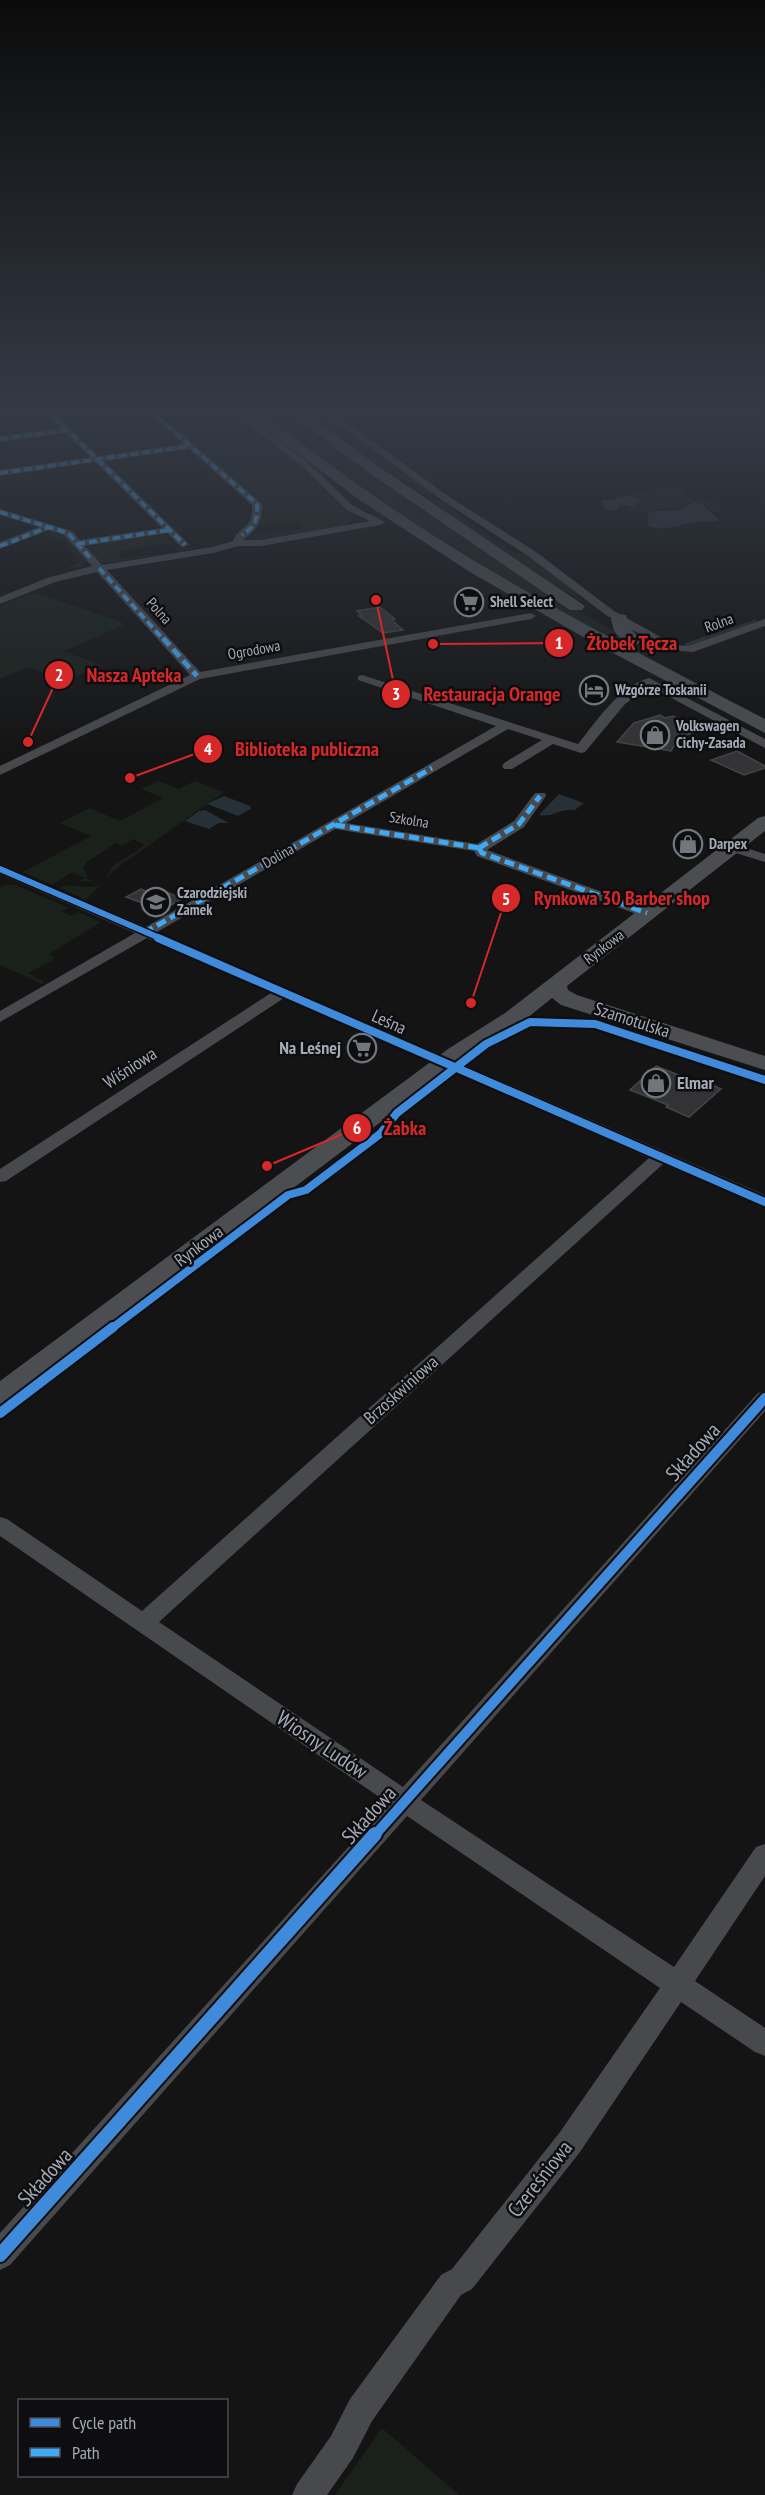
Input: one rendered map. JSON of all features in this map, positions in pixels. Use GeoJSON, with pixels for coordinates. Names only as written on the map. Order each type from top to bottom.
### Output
{"type":"FeatureCollection","features":[{"type":"Feature","properties":{"kind":"main road"},"geometry":{"type":"LineString","coordinates":[[409,525],[469,564],[583,630],[765,727]]}},
{"type":"Feature","properties":{"kind":"main road"},"geometry":{"type":"LineString","coordinates":[[454,525],[569,602],[632,640],[765,713]]}},
{"type":"Feature","properties":{"kind":"main road"},"geometry":{"type":"LineString","coordinates":[[620,619],[623,630],[632,640]]}},
{"type":"Feature","properties":{"kind":"street","name":"Polna"},"geometry":{"type":"LineString","coordinates":[[44,525],[68,533],[197,676]]}},
{"type":"Feature","properties":{"kind":"street"},"geometry":{"type":"LineString","coordinates":[[164,525],[185,545]]}},
{"type":"Feature","properties":{"kind":"street"},"geometry":{"type":"LineString","coordinates":[[238,543],[238,539],[254,525]]}},
{"type":"Feature","properties":{"kind":"street"},"geometry":{"type":"LineString","coordinates":[[0,601],[58,577],[99,568],[213,550],[238,543],[261,543],[361,525]]}},
{"type":"Feature","properties":{"kind":"street"},"geometry":{"type":"LineString","coordinates":[[488,525],[532,554],[620,619]]}},
{"type":"Feature","properties":{"kind":"street"},"geometry":{"type":"LineString","coordinates":[[0,546],[49,527]]}},
{"type":"Feature","properties":{"kind":"street"},"geometry":{"type":"LineString","coordinates":[[77,544],[169,530]]}},
{"type":"Feature","properties":{"kind":"street","name":"Ogrodowa"},"geometry":{"type":"LineString","coordinates":[[0,771],[197,676],[531,616]]}},
{"type":"Feature","properties":{"kind":"street","name":"Rolna"},"geometry":{"type":"LineString","coordinates":[[620,619],[672,648],[683,651],[765,622]]}},
{"type":"Feature","properties":{"kind":"street"},"geometry":{"type":"LineString","coordinates":[[362,678],[581,749],[617,705],[640,685],[650,681],[765,744]]}},
{"type":"Feature","properties":{"kind":"street","name":"Dolina"},"geometry":{"type":"LineString","coordinates":[[0,1017],[506,725]]}},
{"type":"Feature","properties":{"kind":"street"},"geometry":{"type":"LineString","coordinates":[[508,766],[551,740]]}},
{"type":"Feature","properties":{"kind":"street"},"geometry":{"type":"LineString","coordinates":[[478,848],[519,824],[540,796]]}},
{"type":"Feature","properties":{"kind":"street","name":"Rynkowa"},"geometry":{"type":"LineString","coordinates":[[0,1395],[449,1059],[529,993],[563,992],[583,962],[765,822]]}},
{"type":"Feature","properties":{"kind":"street","name":"Szkolna"},"geometry":{"type":"LineString","coordinates":[[335,825],[478,848],[482,853],[647,913]]}},
{"type":"Feature","properties":{"kind":"street"},"geometry":{"type":"LineString","coordinates":[[731,847],[765,858]]}},
{"type":"Feature","properties":{"kind":"street","name":"Leśna"},"geometry":{"type":"LineString","coordinates":[[4,875],[281,993],[449,1059],[660,1157],[765,1202]]}},
{"type":"Feature","properties":{"kind":"street","name":"Szamotulska"},"geometry":{"type":"LineString","coordinates":[[583,962],[579,971],[586,987],[598,995],[696,1040]]}},
{"type":"Feature","properties":{"kind":"street","name":"Szamotulska"},"geometry":{"type":"LineString","coordinates":[[513,1018],[563,992],[598,995]]}},
{"type":"Feature","properties":{"kind":"street","name":"Szamotulska"},"geometry":{"type":"LineString","coordinates":[[563,992],[765,1063]]}},
{"type":"Feature","properties":{"kind":"street","name":"Wiśniowa"},"geometry":{"type":"LineString","coordinates":[[0,1177],[281,993]]}},
{"type":"Feature","properties":{"kind":"street","name":"Rynkowa"},"geometry":{"type":"LineString","coordinates":[[449,1059],[513,1018]]}},
{"type":"Feature","properties":{"kind":"street","name":"Brzoskwiniowa"},"geometry":{"type":"LineString","coordinates":[[143,1623],[660,1157]]}},
{"type":"Feature","properties":{"kind":"street","name":"Składowa"},"geometry":{"type":"LineString","coordinates":[[0,2255],[765,1398]]}},
{"type":"Feature","properties":{"kind":"street","name":"Wiosny Ludów"},"geometry":{"type":"LineString","coordinates":[[0,1525],[405,1802],[765,2043]]}},
{"type":"Feature","properties":{"kind":"street","name":"Czereśniowa"},"geometry":{"type":"LineString","coordinates":[[308,2495],[342,2447],[361,2410],[451,2285],[462,2278],[568,2144],[765,1855]]}},
{"type":"Feature","properties":{"kind":"shaded area"},"geometry":{"type":"Polygon","coordinates":[[[302,525],[347,525],[343,528],[257,541],[248,538],[252,534],[306,529],[302,525]]]}},
{"type":"Feature","properties":{"kind":"shaded area"},"geometry":{"type":"Polygon","coordinates":[[[416,525],[446,525],[536,585],[651,654],[640,657],[517,589],[416,525]]]}},
{"type":"Feature","properties":{"kind":"shaded area"},"geometry":{"type":"Polygon","coordinates":[[[466,525],[474,525],[516,554],[523,553],[579,593],[578,597],[603,615],[538,575],[466,525]]]}},
{"type":"Feature","properties":{"kind":"shaded area"},"geometry":{"type":"Polygon","coordinates":[[[648,525],[678,525],[666,528],[648,525]]]}},
{"type":"Feature","properties":{"kind":"shaded area"},"geometry":{"type":"Polygon","coordinates":[[[53,531],[65,535],[89,561],[85,562],[82,567],[63,569],[80,562],[65,546],[70,544],[41,532],[53,531]]]}},
{"type":"Feature","properties":{"kind":"shaded area"},"geometry":{"type":"Polygon","coordinates":[[[158,533],[171,536],[166,537],[177,548],[193,549],[178,551],[170,543],[117,551],[122,558],[170,553],[107,563],[96,560],[85,547],[158,533]]]}},
{"type":"Feature","properties":{"kind":"shaded area"},"geometry":{"type":"Polygon","coordinates":[[[34,592],[126,624],[64,651],[101,665],[65,681],[28,667],[0,679],[0,606],[34,592]]]}},
{"type":"Feature","properties":{"kind":"shaded area"},"geometry":{"type":"Polygon","coordinates":[[[158,781],[179,789],[195,781],[224,792],[117,868],[105,880],[114,866],[144,844],[133,839],[122,846],[116,843],[87,862],[83,868],[88,876],[86,878],[93,881],[79,882],[85,878],[72,872],[52,885],[23,872],[91,836],[60,823],[89,808],[120,821],[163,798],[141,789],[158,781]]]}},
{"type":"Feature","properties":{"kind":"shaded area"},"geometry":{"type":"Polygon","coordinates":[[[559,794],[584,803],[575,810],[539,815],[559,794]]]}},
{"type":"Feature","properties":{"kind":"shaded area"},"geometry":{"type":"Polygon","coordinates":[[[224,796],[250,806],[251,809],[238,816],[207,804],[224,796]]]}},
{"type":"Feature","properties":{"kind":"shaded area"},"geometry":{"type":"Polygon","coordinates":[[[205,810],[229,823],[219,823],[209,829],[185,821],[199,811],[205,810]]]}},
{"type":"Feature","properties":{"kind":"shaded area"},"geometry":{"type":"Polygon","coordinates":[[[102,883],[86,900],[60,888],[64,886],[92,887],[102,883]]]}},
{"type":"Feature","properties":{"kind":"shaded area"},"geometry":{"type":"Polygon","coordinates":[[[16,885],[69,908],[61,911],[72,916],[78,912],[101,922],[49,954],[53,960],[28,973],[45,982],[42,984],[0,965],[0,887],[16,885]]]}},
{"type":"Feature","properties":{"kind":"shaded area"},"geometry":{"type":"Polygon","coordinates":[[[382,2428],[459,2495],[335,2495],[382,2428]]]}},
{"type":"Feature","properties":{"kind":"building"},"geometry":{"type":"Polygon","coordinates":[[[380,607],[395,619],[392,620],[403,630],[383,633],[359,616],[362,616],[357,611],[380,607]]]}},
{"type":"Feature","properties":{"kind":"building","name":"Volkswagen Cichy-Zasada"},"geometry":{"type":"Polygon","coordinates":[[[660,715],[665,718],[673,716],[695,728],[688,730],[693,733],[680,737],[671,751],[617,742],[634,723],[660,715]]]}},
{"type":"Feature","properties":{"kind":"building"},"geometry":{"type":"Polygon","coordinates":[[[737,751],[765,768],[744,775],[711,760],[737,751]]]}},
{"type":"Feature","properties":{"kind":"building","name":"Czarodziejski Zamek"},"geometry":{"type":"Polygon","coordinates":[[[141,889],[159,897],[167,892],[182,899],[162,910],[126,897],[141,889]]]}},
{"type":"Feature","properties":{"kind":"building"},"geometry":{"type":"Polygon","coordinates":[[[656,1066],[696,1082],[699,1079],[721,1089],[689,1117],[666,1107],[668,1105],[630,1090],[656,1066]]]}},
{"type":"Feature","properties":{"kind":"waterway"},"geometry":{"type":"LineString","coordinates":[[700,640],[755,621]]}},
{"type":"Feature","properties":{"kind":"waterway"},"geometry":{"type":"LineString","coordinates":[[686,645],[705,638]]}},
{"type":"Feature","properties":{"kind":"marked path"},"geometry":{"type":"LineString","coordinates":[[43,525],[68,533],[92,560]]}},
{"type":"Feature","properties":{"kind":"marked path"},"geometry":{"type":"LineString","coordinates":[[165,525],[185,545]]}},
{"type":"Feature","properties":{"kind":"marked path"},"geometry":{"type":"LineString","coordinates":[[242,535],[254,525]]}},
{"type":"Feature","properties":{"kind":"marked path"},"geometry":{"type":"LineString","coordinates":[[0,546],[49,527]]}},
{"type":"Feature","properties":{"kind":"marked path"},"geometry":{"type":"LineString","coordinates":[[77,544],[169,530]]}},
{"type":"Feature","properties":{"kind":"marked path"},"geometry":{"type":"LineString","coordinates":[[99,568],[197,676]]}},
{"type":"Feature","properties":{"kind":"marked path"},"geometry":{"type":"LineString","coordinates":[[144,933],[432,768]]}},
{"type":"Feature","properties":{"kind":"marked path"},"geometry":{"type":"LineString","coordinates":[[479,848],[519,824],[540,796]]}},
{"type":"Feature","properties":{"kind":"marked path"},"geometry":{"type":"LineString","coordinates":[[335,825],[479,848]]}},
{"type":"Feature","properties":{"kind":"marked path"},"geometry":{"type":"LineString","coordinates":[[479,848],[482,853],[647,913]]}},
{"type":"Feature","properties":{"kind":"cycle path"},"geometry":{"type":"LineString","coordinates":[[0,869],[765,1202]]}},
{"type":"Feature","properties":{"kind":"cycle path"},"geometry":{"type":"LineString","coordinates":[[0,1413],[288,1195],[306,1190],[380,1134],[397,1113],[486,1044],[530,1022],[595,1024],[765,1080]]}},
{"type":"Feature","properties":{"kind":"cycle path"},"geometry":{"type":"LineString","coordinates":[[0,2255],[765,1398]]}},
{"type":"Feature","properties":{"kind":"place","name":"Restauracja Orange"},"geometry":{"type":"Point","coordinates":[376,600]}},
{"type":"Feature","properties":{"kind":"place","name":"Shell Select"},"geometry":{"type":"Point","coordinates":[469,602]}},
{"type":"Feature","properties":{"kind":"place","name":"Żłobek Tęcza"},"geometry":{"type":"Point","coordinates":[433,644]}},
{"type":"Feature","properties":{"kind":"place","name":"Wzgórze Toskanii"},"geometry":{"type":"Point","coordinates":[594,690]}},
{"type":"Feature","properties":{"kind":"place","name":"Volkswagen Cichy-Zasada"},"geometry":{"type":"Point","coordinates":[655,735]}},
{"type":"Feature","properties":{"kind":"place","name":"Nasza Apteka"},"geometry":{"type":"Point","coordinates":[28,742]}},
{"type":"Feature","properties":{"kind":"place","name":"Biblioteka publiczna"},"geometry":{"type":"Point","coordinates":[130,778]}},
{"type":"Feature","properties":{"kind":"place","name":"Darpex"},"geometry":{"type":"Point","coordinates":[688,844]}},
{"type":"Feature","properties":{"kind":"place","name":"Czarodziejski Zamek"},"geometry":{"type":"Point","coordinates":[156,902]}},
{"type":"Feature","properties":{"kind":"place","name":"Rynkowa 30 Barber shop"},"geometry":{"type":"Point","coordinates":[471,1003]}},
{"type":"Feature","properties":{"kind":"place","name":"Na Leśnej"},"geometry":{"type":"Point","coordinates":[362,1048]}},
{"type":"Feature","properties":{"kind":"place","name":"Elmar"},"geometry":{"type":"Point","coordinates":[656,1083]}},
{"type":"Feature","properties":{"kind":"place","name":"Żabka"},"geometry":{"type":"Point","coordinates":[267,1166]}}]}
